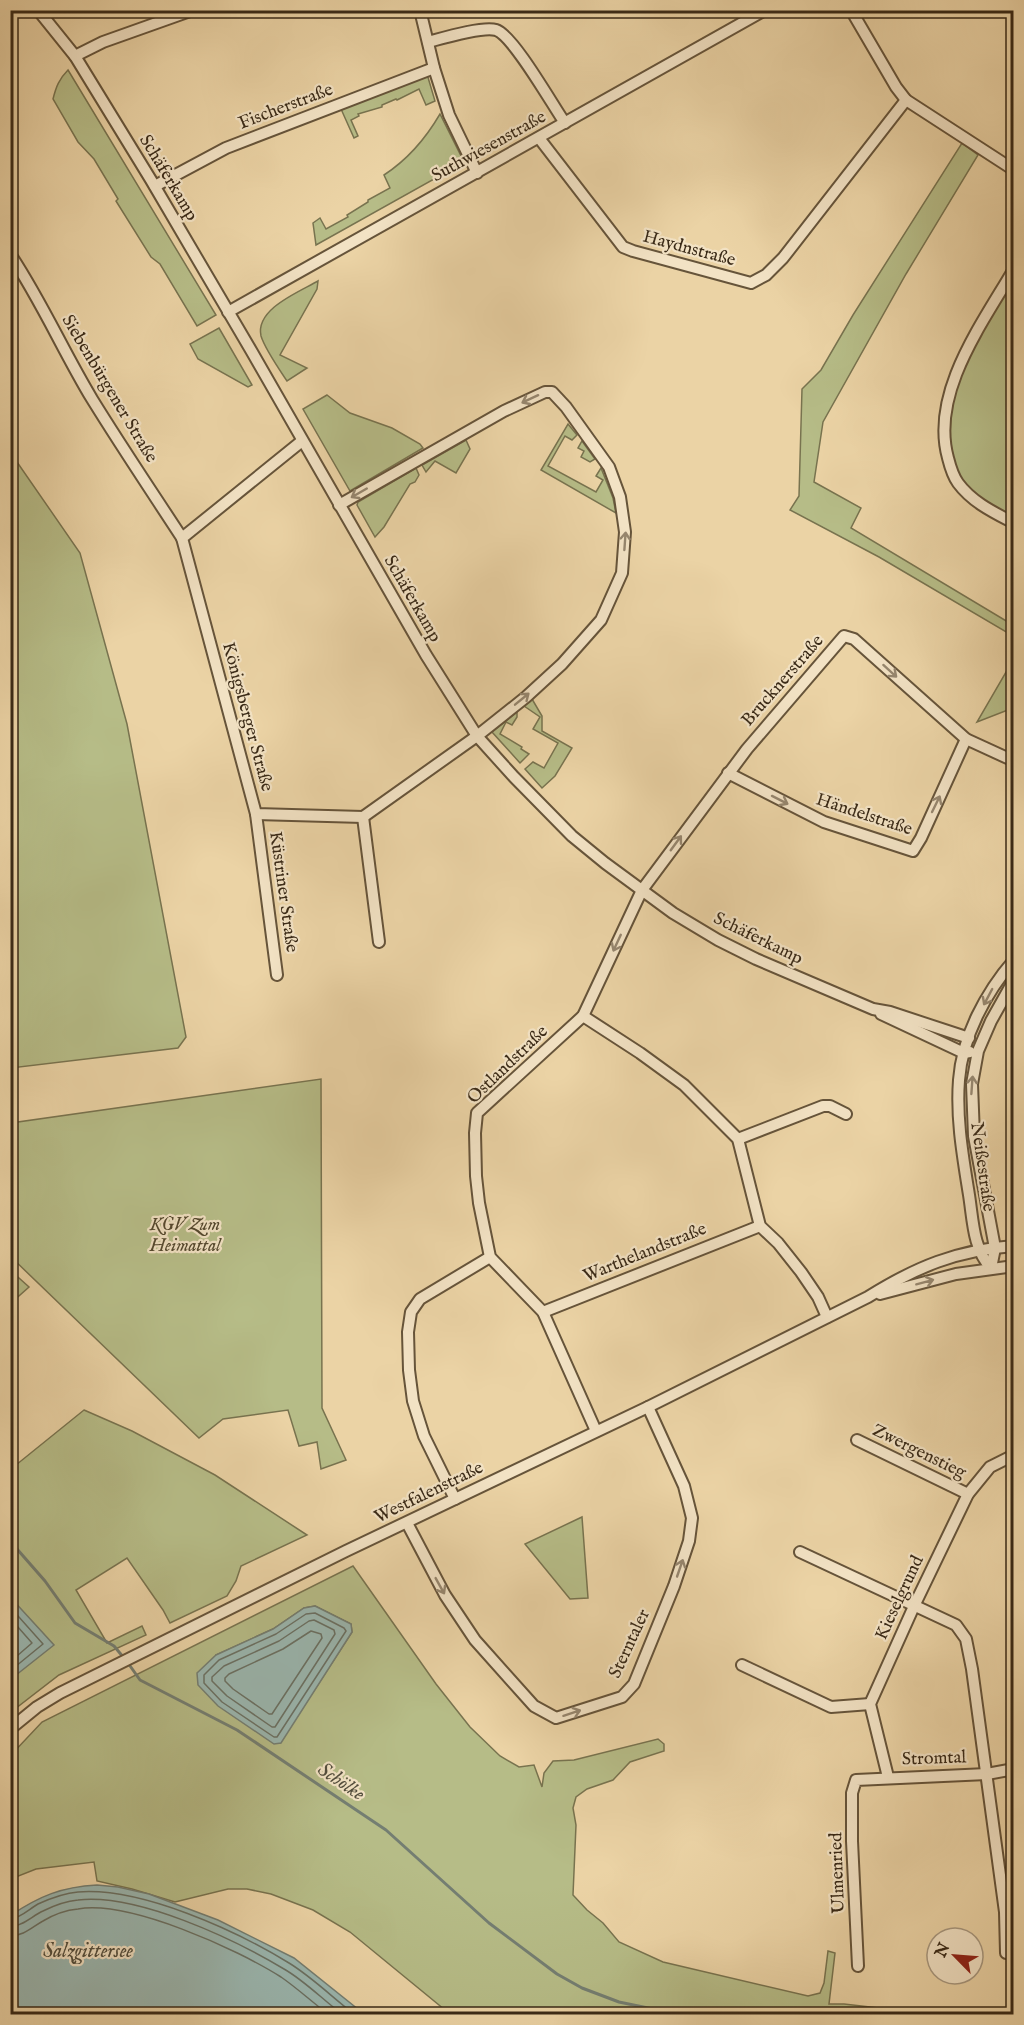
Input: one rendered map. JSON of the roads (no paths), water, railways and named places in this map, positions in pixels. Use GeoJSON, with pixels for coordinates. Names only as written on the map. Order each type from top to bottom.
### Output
{"type":"FeatureCollection","features":[{"type":"Feature","properties":{"kind":"street","name":"Schäferkamp"},"geometry":{"type":"LineString","coordinates":[[39,10],[75,56],[155,186],[426,655],[477,735],[514,777],[572,836],[673,913],[718,940],[756,959],[873,1009],[888,1019],[964,1053]]}},
{"type":"Feature","properties":{"kind":"street"},"geometry":{"type":"LineString","coordinates":[[75,56],[103,42],[193,10]]}},
{"type":"Feature","properties":{"kind":"street"},"geometry":{"type":"LineString","coordinates":[[420,10],[434,68],[449,115],[477,173]]}},
{"type":"Feature","properties":{"kind":"street","name":"Suthwiesenstraße"},"geometry":{"type":"LineString","coordinates":[[228,312],[765,10]]}},
{"type":"Feature","properties":{"kind":"street"},"geometry":{"type":"LineString","coordinates":[[851,10],[906,100],[1014,170]]}},
{"type":"Feature","properties":{"kind":"street"},"geometry":{"type":"LineString","coordinates":[[428,42],[480,30],[496,30],[507,37],[518,51],[565,123]]}},
{"type":"Feature","properties":{"kind":"street","name":"Fischerstraße"},"geometry":{"type":"LineString","coordinates":[[155,186],[226,148],[434,68]]}},
{"type":"Feature","properties":{"kind":"street","name":"Haydnstraße"},"geometry":{"type":"LineString","coordinates":[[539,138],[623,247],[633,252],[751,283],[766,275],[783,258],[906,100]]}},
{"type":"Feature","properties":{"kind":"street","name":"Siebenbürgener Straße"},"geometry":{"type":"LineString","coordinates":[[10,254],[27,279],[92,399],[183,538]]}},
{"type":"Feature","properties":{"kind":"street"},"geometry":{"type":"LineString","coordinates":[[1014,269],[959,365],[945,409],[943,426],[947,455],[959,484],[982,506],[1014,523]]}},
{"type":"Feature","properties":{"kind":"street"},"geometry":{"type":"LineString","coordinates":[[339,504],[504,411],[545,392],[552,392],[566,407],[609,467],[620,497],[625,532],[622,573],[601,620],[562,664],[526,697],[477,735],[363,817],[379,942]]}},
{"type":"Feature","properties":{"kind":"street"},"geometry":{"type":"LineString","coordinates":[[183,538],[302,441]]}},
{"type":"Feature","properties":{"kind":"street","name":"Königsberger Straße"},"geometry":{"type":"LineString","coordinates":[[183,538],[256,814],[363,817]]}},
{"type":"Feature","properties":{"kind":"street","name":"Brucknerstraße"},"geometry":{"type":"LineString","coordinates":[[642,890],[728,773],[844,636],[854,639],[966,739],[1014,761]]}},
{"type":"Feature","properties":{"kind":"street","name":"Händelstraße"},"geometry":{"type":"LineString","coordinates":[[728,773],[824,822],[913,851],[966,739]]}},
{"type":"Feature","properties":{"kind":"street","name":"Küstriner Straße"},"geometry":{"type":"LineString","coordinates":[[256,814],[277,975]]}},
{"type":"Feature","properties":{"kind":"street","name":"Ostlandstraße"},"geometry":{"type":"LineString","coordinates":[[490,1257],[476,1176],[477,1113],[583,1016],[642,890]]}},
{"type":"Feature","properties":{"kind":"street","name":"Neißestraße"},"geometry":{"type":"LineString","coordinates":[[991,1268],[982,1259],[979,1250],[958,1116],[958,1081],[969,1038],[998,978],[1014,960]]}},
{"type":"Feature","properties":{"kind":"street","name":"Neißestraße"},"geometry":{"type":"LineString","coordinates":[[991,1268],[995,1248],[974,1136],[972,1084],[978,1051],[1012,987]]}},
{"type":"Feature","properties":{"kind":"street","name":"Schäferkamp"},"geometry":{"type":"LineString","coordinates":[[873,1009],[890,1012],[969,1038]]}},
{"type":"Feature","properties":{"kind":"street"},"geometry":{"type":"LineString","coordinates":[[583,1016],[684,1085],[738,1139],[760,1226],[797,1266],[818,1297],[827,1317]]}},
{"type":"Feature","properties":{"kind":"street"},"geometry":{"type":"LineString","coordinates":[[964,1053],[978,1051],[969,1038]]}},
{"type":"Feature","properties":{"kind":"street"},"geometry":{"type":"LineString","coordinates":[[738,1139],[823,1106],[830,1106],[846,1114]]}},
{"type":"Feature","properties":{"kind":"street","name":"Warthelandstraße"},"geometry":{"type":"LineString","coordinates":[[543,1311],[760,1226]]}},
{"type":"Feature","properties":{"kind":"street","name":"Westfalenstraße"},"geometry":{"type":"LineString","coordinates":[[10,1729],[37,1707],[60,1693],[346,1551],[648,1407],[868,1297],[900,1277],[952,1256],[1014,1246]]}},
{"type":"Feature","properties":{"kind":"street"},"geometry":{"type":"LineString","coordinates":[[455,1499],[424,1436],[413,1401],[408,1332],[411,1312],[420,1299],[490,1257],[543,1311],[596,1431]]}},
{"type":"Feature","properties":{"kind":"street","name":"Westfalenstraße"},"geometry":{"type":"LineString","coordinates":[[868,1297],[956,1274],[1014,1266]]}},
{"type":"Feature","properties":{"kind":"street","name":"Sterntaler"},"geometry":{"type":"LineString","coordinates":[[407,1522],[445,1595],[475,1640],[534,1706],[556,1718],[622,1697],[634,1684],[674,1586],[689,1540],[692,1518],[684,1486],[648,1407]]}},
{"type":"Feature","properties":{"kind":"street","name":"Zwergenstieg"},"geometry":{"type":"LineString","coordinates":[[857,1440],[968,1494]]}},
{"type":"Feature","properties":{"kind":"street","name":"Kieselgrund"},"geometry":{"type":"LineString","coordinates":[[870,1704],[968,1494],[990,1467],[1014,1455]]}},
{"type":"Feature","properties":{"kind":"street"},"geometry":{"type":"LineString","coordinates":[[800,1552],[956,1625],[966,1639],[987,1773],[1005,1912],[1006,1953]]}},
{"type":"Feature","properties":{"kind":"street"},"geometry":{"type":"LineString","coordinates":[[742,1665],[831,1707],[870,1704],[888,1777]]}},
{"type":"Feature","properties":{"kind":"street","name":"Stromtal"},"geometry":{"type":"LineString","coordinates":[[856,1780],[987,1773],[1014,1769]]}},
{"type":"Feature","properties":{"kind":"street","name":"Ulmenried"},"geometry":{"type":"LineString","coordinates":[[856,1780],[852,1793],[852,1841],[858,1966]]}},
{"type":"Feature","properties":{"kind":"water"},"geometry":{"type":"Polygon","coordinates":[[[11,1598],[54,1645],[11,1679],[11,1598]]]}},
{"type":"Feature","properties":{"kind":"water"},"geometry":{"type":"Polygon","coordinates":[[[315,1606],[351,1624],[352,1632],[281,1743],[274,1744],[218,1706],[198,1685],[197,1673],[216,1655],[273,1629],[304,1608],[315,1606]]]}},
{"type":"Feature","properties":{"kind":"water","name":"Salzgittersee"},"geometry":{"type":"Polygon","coordinates":[[[97,1885],[149,1894],[218,1920],[294,1958],[364,2014],[11,2014],[11,1915],[51,1894],[72,1888],[97,1885]]]}},
{"type":"Feature","properties":{"kind":"waterway","name":"Schölke"},"geometry":{"type":"LineString","coordinates":[[10,1541],[45,1581],[75,1623],[114,1646],[124,1658]]}},
{"type":"Feature","properties":{"kind":"waterway","name":"Schölke"},"geometry":{"type":"LineString","coordinates":[[128,1663],[140,1680],[237,1730],[386,1830],[489,1923],[557,1974],[582,1988],[619,2002],[677,2014]]}},
{"type":"Feature","properties":{"kind":"park label","name":"KGV Zum Heimattal"},"geometry":{"type":"Point","coordinates":[185,1235]}}]}
